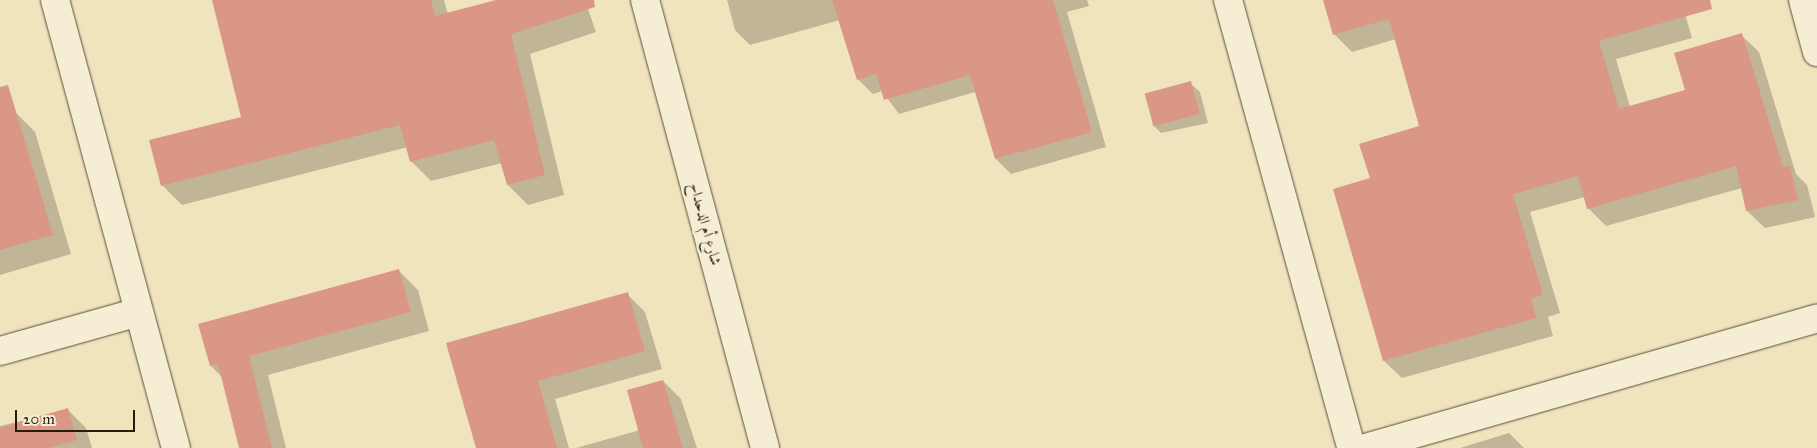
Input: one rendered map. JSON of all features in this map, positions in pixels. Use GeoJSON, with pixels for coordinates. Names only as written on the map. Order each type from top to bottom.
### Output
{"type":"FeatureCollection","features":[{"type":"Feature","properties":{"kind":"street"},"geometry":{"type":"LineString","coordinates":[[55,0],[176,448]]}},
{"type":"Feature","properties":{"kind":"street","name":"شارع أم الدحداح"},"geometry":{"type":"LineString","coordinates":[[645,0],[766,448]]}},
{"type":"Feature","properties":{"kind":"street"},"geometry":{"type":"LineString","coordinates":[[1228,0],[1351,448]]}},
{"type":"Feature","properties":{"kind":"street"},"geometry":{"type":"LineString","coordinates":[[1803,0],[1817,52]]}},
{"type":"Feature","properties":{"kind":"street"},"geometry":{"type":"LineString","coordinates":[[0,351],[139,312]]}},
{"type":"Feature","properties":{"kind":"street"},"geometry":{"type":"LineString","coordinates":[[1365,448],[1817,318]]}},
{"type":"Feature","properties":{"kind":"building"},"geometry":{"type":"Polygon","coordinates":[[[212,0],[431,0],[435,16],[496,0],[594,0],[595,7],[511,34],[545,175],[507,185],[494,140],[410,162],[400,125],[161,186],[149,140],[241,117],[212,0]]]}},
{"type":"Feature","properties":{"kind":"building"},"geometry":{"type":"Polygon","coordinates":[[[832,0],[1053,0],[1092,132],[995,159],[970,75],[884,100],[876,74],[857,80],[832,0]]]}},
{"type":"Feature","properties":{"kind":"building"},"geometry":{"type":"Polygon","coordinates":[[[1323,0],[1710,0],[1712,9],[1599,41],[1619,109],[1685,90],[1674,53],[1742,33],[1783,167],[1790,166],[1798,200],[1746,211],[1736,166],[1587,209],[1578,176],[1513,194],[1543,295],[1531,299],[1536,318],[1383,361],[1333,189],[1370,178],[1359,144],[1419,126],[1389,19],[1333,35],[1323,0]]]}},
{"type":"Feature","properties":{"kind":"building"},"geometry":{"type":"Polygon","coordinates":[[[1191,81],[1200,114],[1153,126],[1145,93],[1191,81]]]}},
{"type":"Feature","properties":{"kind":"building"},"geometry":{"type":"Polygon","coordinates":[[[8,85],[53,235],[0,250],[0,87],[8,85]]]}},
{"type":"Feature","properties":{"kind":"building"},"geometry":{"type":"Polygon","coordinates":[[[399,269],[411,312],[249,356],[272,448],[239,448],[218,364],[210,366],[198,324],[399,269]]]}},
{"type":"Feature","properties":{"kind":"building"},"geometry":{"type":"Polygon","coordinates":[[[628,292],[645,351],[538,381],[557,448],[476,448],[446,343],[628,292]]]}},
{"type":"Feature","properties":{"kind":"building"},"geometry":{"type":"Polygon","coordinates":[[[663,380],[683,448],[643,448],[627,390],[663,380]]]}},
{"type":"Feature","properties":{"kind":"building"},"geometry":{"type":"Polygon","coordinates":[[[68,408],[77,440],[48,448],[0,448],[0,428],[68,408]]]}}]}
